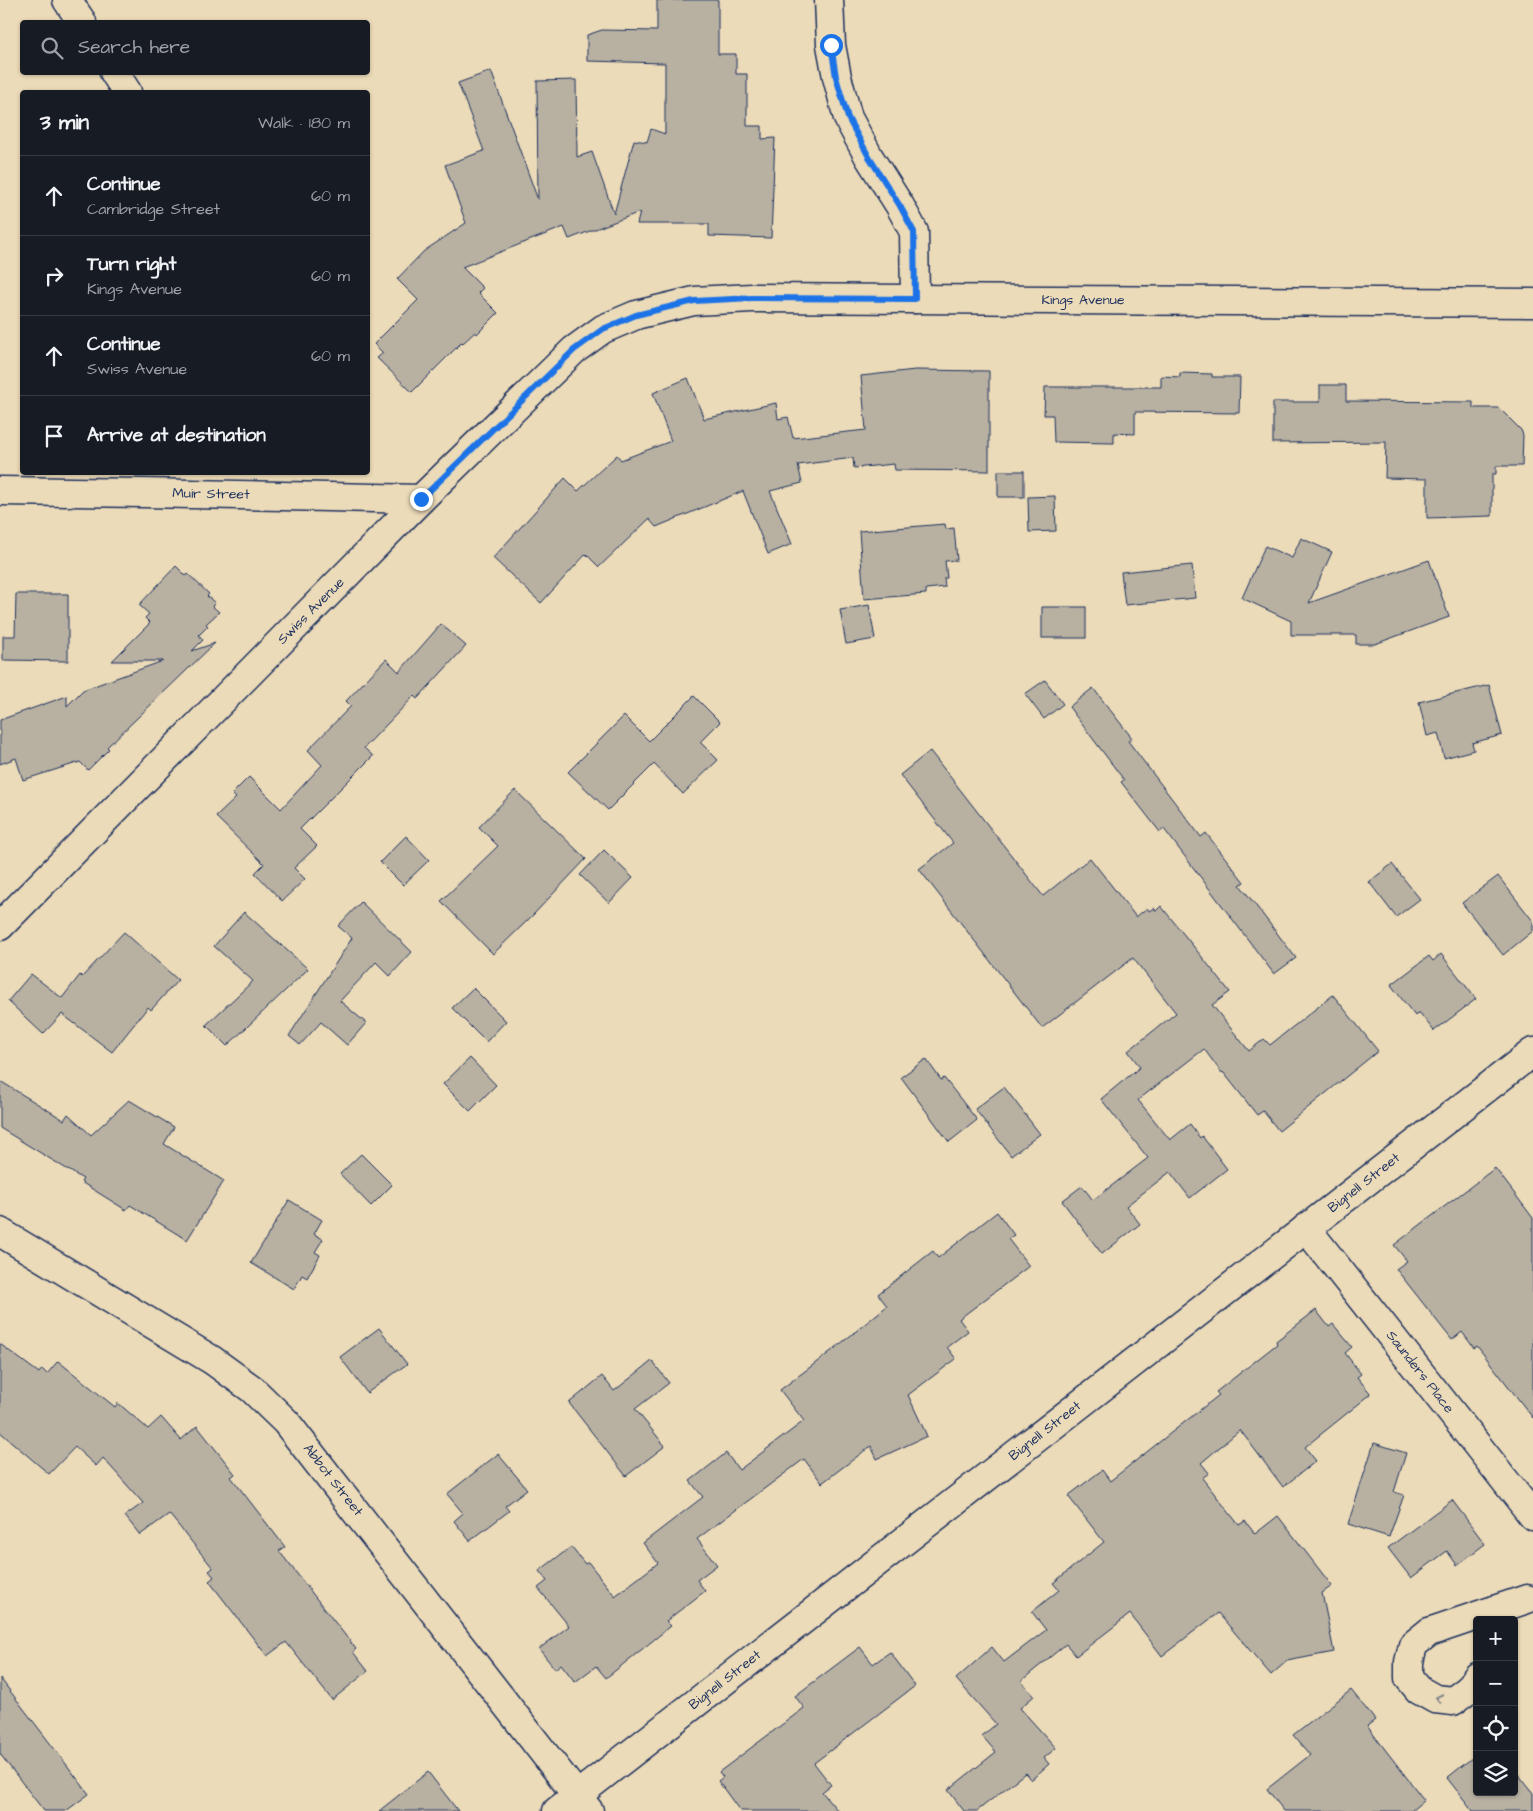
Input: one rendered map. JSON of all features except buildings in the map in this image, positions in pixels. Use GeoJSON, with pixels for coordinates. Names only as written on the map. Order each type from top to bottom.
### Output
{"type":"FeatureCollection","features":[{"type":"Feature","properties":{"kind":"street"},"geometry":{"type":"LineString","coordinates":[[67,0],[81,20]]}},
{"type":"Feature","properties":{"kind":"street"},"geometry":{"type":"LineString","coordinates":[[829,0],[831,45],[836,77],[848,118],[914,232],[915,299]]}},
{"type":"Feature","properties":{"kind":"street"},"geometry":{"type":"LineString","coordinates":[[116,75],[126,90]]}},
{"type":"Feature","properties":{"kind":"street","name":"Kings Avenue"},"geometry":{"type":"LineString","coordinates":[[636,315],[694,301],[752,298],[1533,303]]}},
{"type":"Feature","properties":{"kind":"street","name":"Swiss Avenue"},"geometry":{"type":"LineString","coordinates":[[0,926],[421,499],[574,350],[603,329],[636,315]]}},
{"type":"Feature","properties":{"kind":"street","name":"Muir Street"},"geometry":{"type":"LineString","coordinates":[[0,491],[144,483],[421,499]]}},
{"type":"Feature","properties":{"kind":"street","name":"Bignell Street"},"geometry":{"type":"LineString","coordinates":[[575,1806],[1306,1228],[1533,1052]]}},
{"type":"Feature","properties":{"kind":"street","name":"Saunders Place"},"geometry":{"type":"LineString","coordinates":[[1306,1228],[1533,1516]]}},
{"type":"Feature","properties":{"kind":"street","name":"Abbot Street"},"geometry":{"type":"LineString","coordinates":[[0,1232],[212,1360],[252,1390],[286,1422],[575,1806]]}},
{"type":"Feature","properties":{"kind":"street"},"geometry":{"type":"LineString","coordinates":[[1473,1683],[1469,1689],[1453,1701],[1435,1699],[1419,1690],[1409,1678],[1408,1662],[1413,1645],[1430,1632],[1525,1602]]}},
{"type":"Feature","properties":{"kind":"route"},"geometry":{"type":"LineString","coordinates":[[421,499],[574,350],[603,329],[636,315],[694,301],[752,298],[915,299],[914,232],[848,118],[836,77],[831,45]]}}]}
